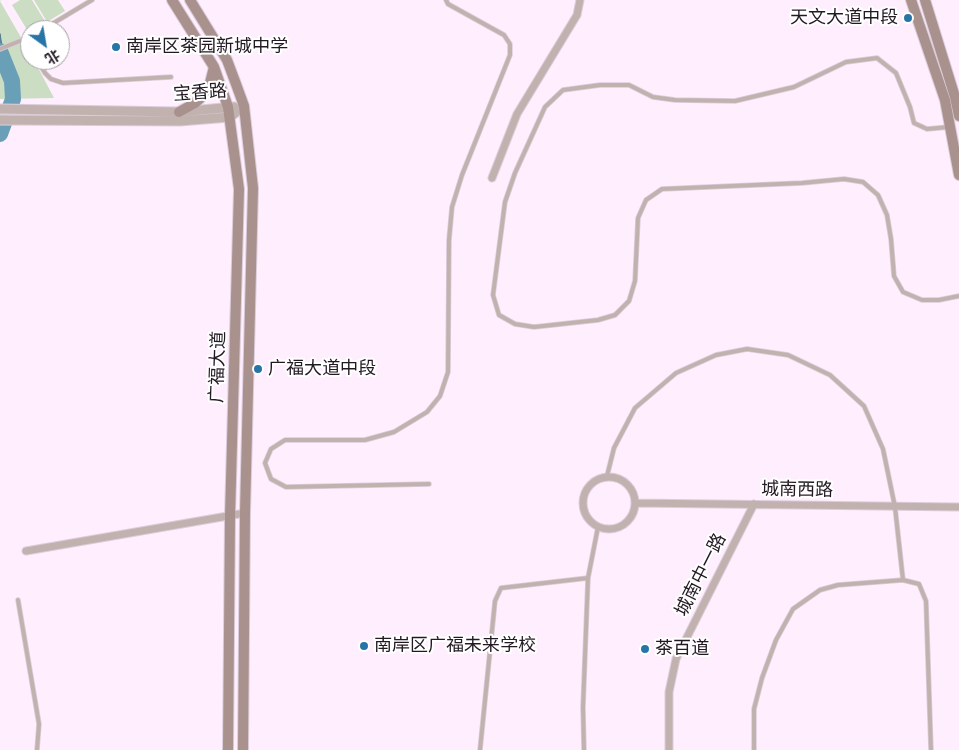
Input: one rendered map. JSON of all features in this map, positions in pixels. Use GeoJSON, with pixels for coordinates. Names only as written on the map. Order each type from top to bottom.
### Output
{"type":"FeatureCollection","features":[{"type":"Feature","properties":{"kind":"main road","name":"广福大道"},"geometry":{"type":"LineString","coordinates":[[172,0],[214,67],[229,112],[238,190],[230,516],[228,750]]}},
{"type":"Feature","properties":{"kind":"main road","name":"广福大道"},"geometry":{"type":"LineString","coordinates":[[190,0],[227,60],[244,106],[253,188],[245,513],[243,750]]}},
{"type":"Feature","properties":{"kind":"main road"},"geometry":{"type":"LineString","coordinates":[[911,0],[946,100],[959,175]]}},
{"type":"Feature","properties":{"kind":"main road"},"geometry":{"type":"LineString","coordinates":[[925,0],[955,97],[959,116]]}},
{"type":"Feature","properties":{"kind":"main road"},"geometry":{"type":"LineString","coordinates":[[179,112],[195,103],[204,95],[210,83],[214,67]]}},
{"type":"Feature","properties":{"kind":"street"},"geometry":{"type":"LineString","coordinates":[[492,178],[517,114],[577,15],[580,0]]}},
{"type":"Feature","properties":{"kind":"street","name":"宝香路"},"geometry":{"type":"LineString","coordinates":[[0,120],[180,121],[229,112],[244,106]]}},
{"type":"Feature","properties":{"kind":"street","name":"宝香路"},"geometry":{"type":"LineString","coordinates":[[0,109],[229,112]]}},
{"type":"Feature","properties":{"kind":"street"},"geometry":{"type":"LineString","coordinates":[[607,476],[616,477],[624,481],[630,487],[635,503],[629,519],[615,528],[606,529],[598,527],[586,516],[583,498],[591,483],[598,478],[607,476]]}},
{"type":"Feature","properties":{"kind":"street","name":"城南西路"},"geometry":{"type":"LineString","coordinates":[[635,503],[959,507]]}},
{"type":"Feature","properties":{"kind":"street","name":"城南中一路"},"geometry":{"type":"LineString","coordinates":[[669,750],[669,692],[676,659],[754,504]]}},
{"type":"Feature","properties":{"kind":"street"},"geometry":{"type":"LineString","coordinates":[[26,550],[245,513]]}},
{"type":"Feature","properties":{"kind":"lane"},"geometry":{"type":"LineString","coordinates":[[59,20],[92,0]]}},
{"type":"Feature","properties":{"kind":"lane"},"geometry":{"type":"LineString","coordinates":[[429,484],[286,487],[271,479],[265,463],[271,449],[286,440],[365,440],[394,432],[427,412],[440,396],[448,372],[448,240],[452,207],[462,175],[510,55],[510,44],[504,35],[448,4],[446,0]]}},
{"type":"Feature","properties":{"kind":"lane"},"geometry":{"type":"LineString","coordinates":[[0,49],[20,42]]}},
{"type":"Feature","properties":{"kind":"lane"},"geometry":{"type":"LineString","coordinates":[[952,127],[927,129],[914,123],[910,107],[896,73],[877,58],[846,62],[794,87],[735,102],[675,100],[653,97],[629,85],[600,85],[563,90],[545,107],[515,173],[505,202],[493,295],[499,315],[515,324],[534,327],[598,320],[615,315],[629,301],[634,281],[638,218],[646,200],[662,190],[844,179],[863,182],[878,195],[887,215],[894,276],[903,292],[922,300],[939,300],[959,296]]}},
{"type":"Feature","properties":{"kind":"lane"},"geometry":{"type":"LineString","coordinates":[[43,70],[52,79],[63,84],[171,78]]}},
{"type":"Feature","properties":{"kind":"lane"},"geometry":{"type":"LineString","coordinates":[[607,476],[614,448],[636,408],[676,373],[716,355],[747,349],[788,355],[830,375],[864,406],[883,449],[895,507],[903,580]]}},
{"type":"Feature","properties":{"kind":"lane"},"geometry":{"type":"LineString","coordinates":[[584,750],[583,707],[588,578],[598,527]]}},
{"type":"Feature","properties":{"kind":"lane"},"geometry":{"type":"LineString","coordinates":[[480,750],[495,601],[501,588],[588,578]]}},
{"type":"Feature","properties":{"kind":"lane"},"geometry":{"type":"LineString","coordinates":[[754,750],[754,709],[762,678],[776,640],[793,609],[820,590],[838,586],[903,580],[919,584],[926,602],[931,750]]}},
{"type":"Feature","properties":{"kind":"lane"},"geometry":{"type":"LineString","coordinates":[[18,600],[39,724],[37,750]]}},
{"type":"Feature","properties":{"kind":"green space"},"geometry":{"type":"Polygon","coordinates":[[[20,0],[32,0],[44,20],[21,20],[12,5],[20,0]]]}},
{"type":"Feature","properties":{"kind":"green space"},"geometry":{"type":"Polygon","coordinates":[[[34,0],[58,0],[65,11],[50,20],[46,20],[34,0]]]}},
{"type":"Feature","properties":{"kind":"green space"},"geometry":{"type":"Polygon","coordinates":[[[0,1],[20,36],[20,70],[39,70],[54,98],[0,99],[0,1]]]}},
{"type":"Feature","properties":{"kind":"water"},"geometry":{"type":"Polygon","coordinates":[[[0,34],[5,63],[15,77],[17,99],[7,99],[10,84],[0,59],[0,34]]]}},
{"type":"Feature","properties":{"kind":"waterway"},"geometry":{"type":"LineString","coordinates":[[0,51],[12,81],[13,99],[0,134]]}},
{"type":"Feature","properties":{"kind":"place","name":"天文大道中段"},"geometry":{"type":"Point","coordinates":[908,18]}},
{"type":"Feature","properties":{"kind":"place","name":"南岸区茶园新城中学"},"geometry":{"type":"Point","coordinates":[116,47]}},
{"type":"Feature","properties":{"kind":"place","name":"广福大道中段"},"geometry":{"type":"Point","coordinates":[258,369]}},
{"type":"Feature","properties":{"kind":"place","name":"南岸区广福未来学校"},"geometry":{"type":"Point","coordinates":[364,646]}},
{"type":"Feature","properties":{"kind":"place","name":"茶百道"},"geometry":{"type":"Point","coordinates":[645,649]}}]}
